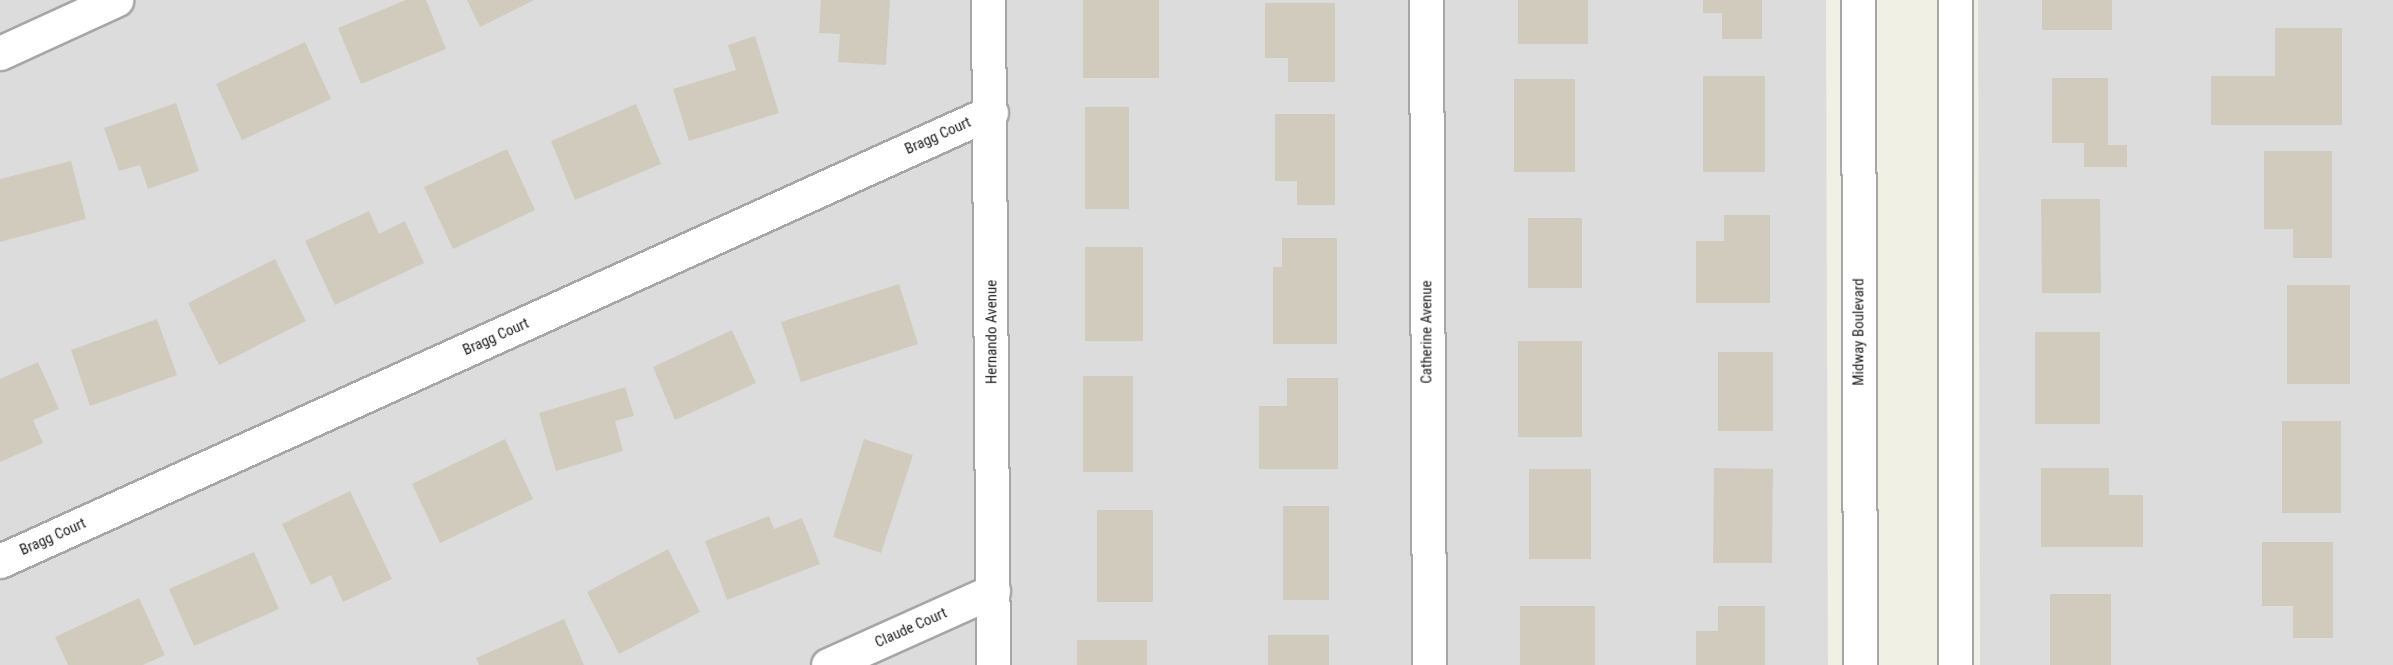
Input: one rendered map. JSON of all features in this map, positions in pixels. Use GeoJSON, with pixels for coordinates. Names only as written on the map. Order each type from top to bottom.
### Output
{"type":"FeatureCollection","features":[{"type":"Feature","properties":{"kind":"street"},"geometry":{"type":"LineString","coordinates":[[0,53],[116,0]]}},
{"type":"Feature","properties":{"kind":"street","name":"Hernando Avenue"},"geometry":{"type":"LineString","coordinates":[[988,0],[991,112],[993,665]]}},
{"type":"Feature","properties":{"kind":"street","name":"Catherine Avenue"},"geometry":{"type":"LineString","coordinates":[[1426,0],[1429,665]]}},
{"type":"Feature","properties":{"kind":"street","name":"Midway Boulevard"},"geometry":{"type":"LineString","coordinates":[[1858,0],[1860,665]]}},
{"type":"Feature","properties":{"kind":"street"},"geometry":{"type":"LineString","coordinates":[[1955,0],[1955,665]]}},
{"type":"Feature","properties":{"kind":"street","name":"Bragg Court"},"geometry":{"type":"LineString","coordinates":[[0,561],[991,112]]}},
{"type":"Feature","properties":{"kind":"street","name":"Claude Court"},"geometry":{"type":"LineString","coordinates":[[828,665],[993,591]]}},
{"type":"Feature","properties":{"kind":"shaded area"},"geometry":{"type":"Polygon","coordinates":[[[0,0],[1826,0],[1828,665],[0,665],[0,0]]]}},
{"type":"Feature","properties":{"kind":"shaded area"},"geometry":{"type":"Polygon","coordinates":[[[1978,0],[2393,0],[2393,665],[1980,665],[1978,0]]]}},
{"type":"Feature","properties":{"kind":"building"},"geometry":{"type":"Polygon","coordinates":[[[406,0],[426,0],[446,49],[361,84],[338,28],[406,0]]]}},
{"type":"Feature","properties":{"kind":"building"},"geometry":{"type":"Polygon","coordinates":[[[467,0],[534,0],[480,27],[467,0]]]}},
{"type":"Feature","properties":{"kind":"building"},"geometry":{"type":"Polygon","coordinates":[[[821,0],[890,0],[886,65],[838,62],[840,34],[819,33],[821,0]]]}},
{"type":"Feature","properties":{"kind":"building"},"geometry":{"type":"Polygon","coordinates":[[[1083,0],[1159,0],[1159,78],[1083,78],[1083,0]]]}},
{"type":"Feature","properties":{"kind":"building"},"geometry":{"type":"Polygon","coordinates":[[[1518,0],[1588,0],[1588,44],[1518,44],[1518,0]]]}},
{"type":"Feature","properties":{"kind":"building"},"geometry":{"type":"Polygon","coordinates":[[[1703,0],[1762,0],[1762,39],[1722,39],[1722,13],[1703,13],[1703,0]]]}},
{"type":"Feature","properties":{"kind":"building"},"geometry":{"type":"Polygon","coordinates":[[[2042,0],[2112,0],[2112,30],[2042,30],[2042,0]]]}},
{"type":"Feature","properties":{"kind":"building"},"geometry":{"type":"Polygon","coordinates":[[[1265,3],[1335,3],[1335,82],[1288,82],[1288,58],[1265,58],[1265,3]]]}},
{"type":"Feature","properties":{"kind":"building"},"geometry":{"type":"Polygon","coordinates":[[[2275,28],[2342,28],[2342,125],[2211,125],[2211,76],[2275,76],[2275,28]]]}},
{"type":"Feature","properties":{"kind":"building"},"geometry":{"type":"Polygon","coordinates":[[[755,36],[779,113],[689,141],[673,89],[736,70],[728,45],[755,36]]]}},
{"type":"Feature","properties":{"kind":"building"},"geometry":{"type":"Polygon","coordinates":[[[305,42],[331,99],[242,140],[216,84],[305,42]]]}},
{"type":"Feature","properties":{"kind":"building"},"geometry":{"type":"Polygon","coordinates":[[[1703,76],[1765,76],[1765,172],[1703,172],[1703,76]]]}},
{"type":"Feature","properties":{"kind":"building"},"geometry":{"type":"Polygon","coordinates":[[[2052,78],[2108,78],[2108,145],[2127,145],[2127,167],[2084,167],[2084,143],[2052,143],[2052,78]]]}},
{"type":"Feature","properties":{"kind":"building"},"geometry":{"type":"Polygon","coordinates":[[[1514,79],[1575,79],[1575,172],[1514,172],[1514,79]]]}},
{"type":"Feature","properties":{"kind":"building"},"geometry":{"type":"Polygon","coordinates":[[[176,103],[199,171],[148,189],[140,165],[119,171],[104,128],[176,103]]]}},
{"type":"Feature","properties":{"kind":"building"},"geometry":{"type":"Polygon","coordinates":[[[636,104],[661,164],[575,200],[551,141],[636,104]]]}},
{"type":"Feature","properties":{"kind":"building"},"geometry":{"type":"Polygon","coordinates":[[[1085,107],[1129,107],[1129,209],[1085,209],[1085,107]]]}},
{"type":"Feature","properties":{"kind":"building"},"geometry":{"type":"Polygon","coordinates":[[[1275,114],[1335,114],[1335,205],[1297,205],[1297,181],[1275,181],[1275,114]]]}},
{"type":"Feature","properties":{"kind":"building"},"geometry":{"type":"Polygon","coordinates":[[[507,149],[535,210],[453,249],[424,187],[507,149]]]}},
{"type":"Feature","properties":{"kind":"building"},"geometry":{"type":"Polygon","coordinates":[[[2264,151],[2332,151],[2332,258],[2293,258],[2293,229],[2264,229],[2264,151]]]}},
{"type":"Feature","properties":{"kind":"building"},"geometry":{"type":"Polygon","coordinates":[[[71,161],[86,219],[0,242],[0,179],[71,161]]]}},
{"type":"Feature","properties":{"kind":"building"},"geometry":{"type":"Polygon","coordinates":[[[2041,199],[2100,199],[2101,293],[2042,293],[2041,199]]]}},
{"type":"Feature","properties":{"kind":"building"},"geometry":{"type":"Polygon","coordinates":[[[369,211],[379,234],[405,221],[424,263],[335,305],[305,241],[369,211]]]}},
{"type":"Feature","properties":{"kind":"building"},"geometry":{"type":"Polygon","coordinates":[[[1724,215],[1770,215],[1770,303],[1696,303],[1696,241],[1724,241],[1724,215]]]}},
{"type":"Feature","properties":{"kind":"building"},"geometry":{"type":"Polygon","coordinates":[[[1528,218],[1582,218],[1582,288],[1528,288],[1528,218]]]}},
{"type":"Feature","properties":{"kind":"building"},"geometry":{"type":"Polygon","coordinates":[[[1282,238],[1337,238],[1337,344],[1273,344],[1273,267],[1282,267],[1282,238]]]}},
{"type":"Feature","properties":{"kind":"building"},"geometry":{"type":"Polygon","coordinates":[[[1085,247],[1143,247],[1143,341],[1085,341],[1085,247]]]}},
{"type":"Feature","properties":{"kind":"building"},"geometry":{"type":"Polygon","coordinates":[[[275,259],[306,321],[219,365],[188,303],[275,259]]]}},
{"type":"Feature","properties":{"kind":"building"},"geometry":{"type":"Polygon","coordinates":[[[899,284],[918,344],[801,382],[781,322],[899,284]]]}},
{"type":"Feature","properties":{"kind":"building"},"geometry":{"type":"Polygon","coordinates":[[[2287,285],[2350,285],[2350,384],[2287,384],[2287,285]]]}},
{"type":"Feature","properties":{"kind":"building"},"geometry":{"type":"Polygon","coordinates":[[[157,319],[177,375],[90,406],[71,350],[157,319]]]}},
{"type":"Feature","properties":{"kind":"building"},"geometry":{"type":"Polygon","coordinates":[[[732,330],[756,383],[675,420],[653,367],[732,330]]]}},
{"type":"Feature","properties":{"kind":"building"},"geometry":{"type":"Polygon","coordinates":[[[2035,332],[2100,332],[2100,424],[2035,424],[2035,332]]]}},
{"type":"Feature","properties":{"kind":"building"},"geometry":{"type":"Polygon","coordinates":[[[1518,341],[1582,341],[1582,437],[1518,437],[1518,341]]]}},
{"type":"Feature","properties":{"kind":"building"},"geometry":{"type":"Polygon","coordinates":[[[1718,352],[1773,352],[1773,431],[1718,431],[1718,352]]]}},
{"type":"Feature","properties":{"kind":"building"},"geometry":{"type":"Polygon","coordinates":[[[38,362],[59,409],[33,420],[43,443],[0,462],[0,379],[38,362]]]}},
{"type":"Feature","properties":{"kind":"building"},"geometry":{"type":"Polygon","coordinates":[[[1083,376],[1133,376],[1133,472],[1083,472],[1083,376]]]}},
{"type":"Feature","properties":{"kind":"building"},"geometry":{"type":"Polygon","coordinates":[[[1287,378],[1338,378],[1338,469],[1259,469],[1259,406],[1287,406],[1287,378]]]}},
{"type":"Feature","properties":{"kind":"building"},"geometry":{"type":"Polygon","coordinates":[[[625,387],[634,416],[615,421],[623,451],[556,471],[539,413],[625,387]]]}},
{"type":"Feature","properties":{"kind":"building"},"geometry":{"type":"Polygon","coordinates":[[[2282,421],[2341,421],[2341,513],[2282,513],[2282,421]]]}},
{"type":"Feature","properties":{"kind":"building"},"geometry":{"type":"Polygon","coordinates":[[[505,439],[533,499],[440,543],[412,484],[505,439]]]}},
{"type":"Feature","properties":{"kind":"building"},"geometry":{"type":"Polygon","coordinates":[[[864,439],[913,455],[881,553],[833,537],[864,439]]]}},
{"type":"Feature","properties":{"kind":"building"},"geometry":{"type":"Polygon","coordinates":[[[1714,468],[1773,469],[1772,563],[1713,563],[1714,468]]]}},
{"type":"Feature","properties":{"kind":"building"},"geometry":{"type":"Polygon","coordinates":[[[2041,468],[2109,468],[2109,495],[2143,495],[2143,547],[2041,547],[2041,468]]]}},
{"type":"Feature","properties":{"kind":"building"},"geometry":{"type":"Polygon","coordinates":[[[1529,469],[1591,469],[1591,559],[1529,559],[1529,469]]]}},
{"type":"Feature","properties":{"kind":"building"},"geometry":{"type":"Polygon","coordinates":[[[350,491],[392,579],[343,602],[331,575],[311,585],[282,524],[350,491]]]}},
{"type":"Feature","properties":{"kind":"building"},"geometry":{"type":"Polygon","coordinates":[[[1283,506],[1329,506],[1329,600],[1283,600],[1283,506]]]}},
{"type":"Feature","properties":{"kind":"building"},"geometry":{"type":"Polygon","coordinates":[[[1097,510],[1153,510],[1153,602],[1097,602],[1097,510]]]}},
{"type":"Feature","properties":{"kind":"building"},"geometry":{"type":"Polygon","coordinates":[[[769,516],[774,529],[802,518],[820,564],[727,600],[705,541],[769,516]]]}},
{"type":"Feature","properties":{"kind":"building"},"geometry":{"type":"Polygon","coordinates":[[[2262,542],[2333,542],[2333,638],[2293,638],[2293,606],[2262,606],[2262,542]]]}},
{"type":"Feature","properties":{"kind":"building"},"geometry":{"type":"Polygon","coordinates":[[[668,549],[700,612],[619,654],[587,592],[668,549]]]}},
{"type":"Feature","properties":{"kind":"building"},"geometry":{"type":"Polygon","coordinates":[[[254,552],[279,609],[194,646],[169,589],[254,552]]]}},
{"type":"Feature","properties":{"kind":"building"},"geometry":{"type":"Polygon","coordinates":[[[2050,594],[2111,594],[2111,665],[2050,665],[2050,594]]]}},
{"type":"Feature","properties":{"kind":"building"},"geometry":{"type":"Polygon","coordinates":[[[139,598],[165,655],[143,665],[68,665],[55,637],[139,598]]]}},
{"type":"Feature","properties":{"kind":"building"},"geometry":{"type":"Polygon","coordinates":[[[1520,606],[1595,606],[1595,665],[1520,665],[1520,606]]]}},
{"type":"Feature","properties":{"kind":"building"},"geometry":{"type":"Polygon","coordinates":[[[1718,606],[1765,606],[1765,665],[1696,665],[1696,631],[1718,631],[1718,606]]]}},
{"type":"Feature","properties":{"kind":"building"},"geometry":{"type":"Polygon","coordinates":[[[564,619],[584,665],[479,665],[476,658],[564,619]]]}},
{"type":"Feature","properties":{"kind":"building"},"geometry":{"type":"Polygon","coordinates":[[[1268,635],[1329,635],[1329,665],[1268,665],[1268,635]]]}},
{"type":"Feature","properties":{"kind":"building"},"geometry":{"type":"Polygon","coordinates":[[[1077,640],[1147,640],[1147,665],[1077,665],[1077,640]]]}}]}
